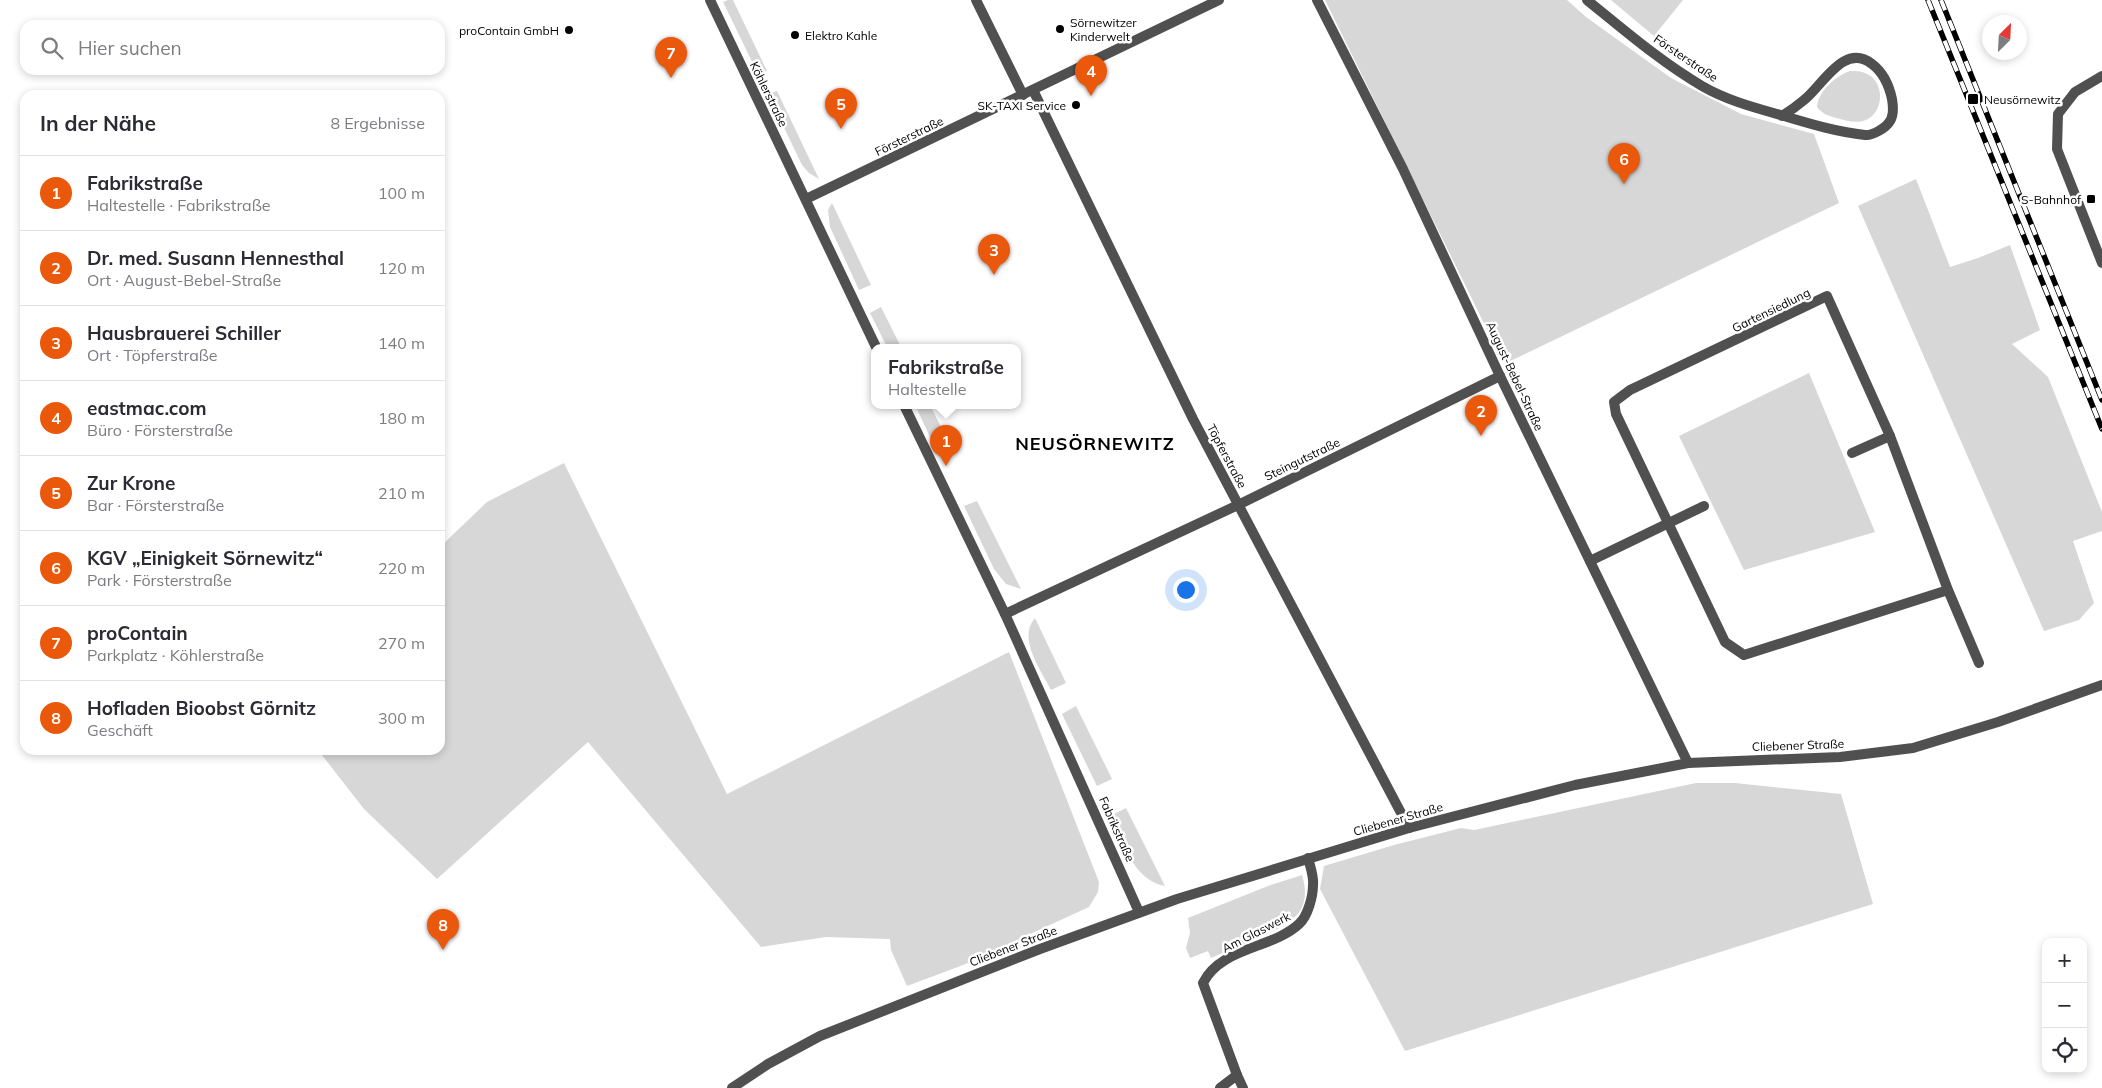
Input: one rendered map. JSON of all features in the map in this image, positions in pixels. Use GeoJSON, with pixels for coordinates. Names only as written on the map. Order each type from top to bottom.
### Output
{"type":"FeatureCollection","features":[{"type":"Feature","properties":{"kind":"street","name":"Köhlerstraße"},"geometry":{"type":"LineString","coordinates":[[710,0],[806,199]]}},
{"type":"Feature","properties":{"kind":"street"},"geometry":{"type":"LineString","coordinates":[[976,0],[1023,95]]}},
{"type":"Feature","properties":{"kind":"street","name":"Försterstraße"},"geometry":{"type":"LineString","coordinates":[[806,199],[1219,0]]}},
{"type":"Feature","properties":{"kind":"street","name":"August-Bebel-Straße"},"geometry":{"type":"LineString","coordinates":[[1317,0],[1403,169],[1500,376],[1688,763]]}},
{"type":"Feature","properties":{"kind":"street","name":"Försterstraße"},"geometry":{"type":"LineString","coordinates":[[1587,0],[1634,38],[1702,86],[1735,102],[1782,116],[1845,133],[1869,136],[1881,130],[1890,121],[1893,107],[1886,79],[1866,59],[1854,57],[1841,62],[1804,100],[1782,116]]}},
{"type":"Feature","properties":{"kind":"street"},"geometry":{"type":"LineString","coordinates":[[2102,76],[2075,92],[2058,114],[2057,149],[2102,263]]}},
{"type":"Feature","properties":{"kind":"street","name":"Töpferstraße"},"geometry":{"type":"LineString","coordinates":[[1033,90],[1193,419],[1409,828]]}},
{"type":"Feature","properties":{"kind":"street"},"geometry":{"type":"LineString","coordinates":[[806,199],[875,344]]}},
{"type":"Feature","properties":{"kind":"street","name":"Gartensiedlung"},"geometry":{"type":"LineString","coordinates":[[1948,590],[1744,655],[1725,642],[1616,414],[1614,402],[1630,390],[1827,296],[1890,436],[1948,590],[1979,663]]}},
{"type":"Feature","properties":{"kind":"street","name":"Steingutstraße"},"geometry":{"type":"LineString","coordinates":[[1005,614],[1238,505],[1500,376]]}},
{"type":"Feature","properties":{"kind":"street","name":"Fabrikstraße"},"geometry":{"type":"LineString","coordinates":[[906,409],[1005,614],[1139,912]]}},
{"type":"Feature","properties":{"kind":"street"},"geometry":{"type":"LineString","coordinates":[[1852,453],[1890,436]]}},
{"type":"Feature","properties":{"kind":"street"},"geometry":{"type":"LineString","coordinates":[[1590,561],[1704,506]]}},
{"type":"Feature","properties":{"kind":"street","name":"Cliebener Straße"},"geometry":{"type":"LineString","coordinates":[[732,1088],[768,1064],[820,1036],[1139,912],[1409,828],[1576,785],[1688,763],[1840,757],[1913,748],[1998,722],[2102,685]]}},
{"type":"Feature","properties":{"kind":"street","name":"Am Glaswerk"},"geometry":{"type":"LineString","coordinates":[[1243,1088],[1203,983],[1208,973],[1234,956],[1300,924],[1310,902],[1314,884],[1308,858]]}},
{"type":"Feature","properties":{"kind":"street"},"geometry":{"type":"LineString","coordinates":[[1220,1088],[1237,1075]]}},
{"type":"Feature","properties":{"kind":"shaded area"},"geometry":{"type":"Polygon","coordinates":[[[733,0],[767,71],[758,74],[723,2],[733,0]]]}},
{"type":"Feature","properties":{"kind":"shaded area"},"geometry":{"type":"Polygon","coordinates":[[[1325,0],[1567,0],[1586,17],[1671,78],[1741,114],[1814,134],[1839,203],[1504,364],[1325,0]]]}},
{"type":"Feature","properties":{"kind":"shaded area"},"geometry":{"type":"Polygon","coordinates":[[[1611,0],[1683,0],[1654,36],[1611,0]]]}},
{"type":"Feature","properties":{"kind":"shaded area"},"geometry":{"type":"Polygon","coordinates":[[[1850,71],[1867,74],[1874,80],[1880,93],[1880,100],[1875,113],[1863,121],[1851,122],[1833,117],[1824,114],[1817,107],[1824,90],[1839,76],[1850,71]]]}},
{"type":"Feature","properties":{"kind":"shaded area"},"geometry":{"type":"Polygon","coordinates":[[[777,91],[819,179],[809,173],[802,165],[768,94],[777,91]]]}},
{"type":"Feature","properties":{"kind":"shaded area"},"geometry":{"type":"Polygon","coordinates":[[[1916,179],[1950,267],[2010,245],[2040,330],[2012,344],[2048,377],[2102,512],[2102,531],[2073,541],[2094,603],[2079,620],[2044,631],[1858,206],[1916,179]]]}},
{"type":"Feature","properties":{"kind":"shaded area"},"geometry":{"type":"Polygon","coordinates":[[[832,203],[871,285],[859,290],[830,227],[828,210],[832,203]]]}},
{"type":"Feature","properties":{"kind":"shaded area"},"geometry":{"type":"Polygon","coordinates":[[[881,307],[900,344],[886,344],[870,313],[881,307]]]}},
{"type":"Feature","properties":{"kind":"shaded area"},"geometry":{"type":"Polygon","coordinates":[[[1809,373],[1875,532],[1744,570],[1679,436],[1809,373]]]}},
{"type":"Feature","properties":{"kind":"shaded area"},"geometry":{"type":"Polygon","coordinates":[[[917,409],[932,409],[952,449],[939,456],[917,409]]]}},
{"type":"Feature","properties":{"kind":"shaded area"},"geometry":{"type":"Polygon","coordinates":[[[564,463],[727,794],[1009,652],[1099,882],[1098,892],[1089,907],[963,965],[907,986],[891,950],[890,939],[826,937],[761,947],[588,742],[437,879],[364,809],[322,755],[445,755],[445,542],[487,502],[564,463]]]}},
{"type":"Feature","properties":{"kind":"shaded area"},"geometry":{"type":"Polygon","coordinates":[[[977,501],[1021,589],[1006,584],[994,569],[964,506],[977,501]]]}},
{"type":"Feature","properties":{"kind":"shaded area"},"geometry":{"type":"Polygon","coordinates":[[[1035,618],[1066,683],[1051,690],[1032,654],[1028,635],[1030,626],[1035,618]]]}},
{"type":"Feature","properties":{"kind":"shaded area"},"geometry":{"type":"Polygon","coordinates":[[[1076,706],[1112,779],[1097,786],[1062,714],[1076,706]]]}},
{"type":"Feature","properties":{"kind":"shaded area"},"geometry":{"type":"Polygon","coordinates":[[[1696,783],[1735,783],[1841,794],[1873,904],[1405,1051],[1320,889],[1324,866],[1394,845],[1461,828],[1474,830],[1696,783]]]}},
{"type":"Feature","properties":{"kind":"shaded area"},"geometry":{"type":"Polygon","coordinates":[[[1126,808],[1165,886],[1154,883],[1145,876],[1137,868],[1125,848],[1110,816],[1126,808]]]}},
{"type":"Feature","properties":{"kind":"shaded area"},"geometry":{"type":"Polygon","coordinates":[[[1302,875],[1305,888],[1304,899],[1301,909],[1288,923],[1211,958],[1208,951],[1190,958],[1186,948],[1190,933],[1188,918],[1268,886],[1302,875]]]}},
{"type":"Feature","properties":{"kind":"railway"},"geometry":{"type":"LineString","coordinates":[[1928,0],[2102,429]]}},
{"type":"Feature","properties":{"kind":"railway"},"geometry":{"type":"LineString","coordinates":[[1941,0],[2102,400]]}},
{"type":"Feature","properties":{"kind":"place","name":"Sörnewitzer Kinderwelt"},"geometry":{"type":"Point","coordinates":[1060,29]}},
{"type":"Feature","properties":{"kind":"place","name":"proContain GmbH"},"geometry":{"type":"Point","coordinates":[569,30]}},
{"type":"Feature","properties":{"kind":"place","name":"Elektro Kahle"},"geometry":{"type":"Point","coordinates":[795,35]}},
{"type":"Feature","properties":{"kind":"place","name":"proContain"},"geometry":{"type":"Point","coordinates":[671,78]}},
{"type":"Feature","properties":{"kind":"place","name":"eastmac.com"},"geometry":{"type":"Point","coordinates":[1091,96]}},
{"type":"Feature","properties":{"kind":"place","name":"Neusörnewitz"},"geometry":{"type":"Point","coordinates":[1973,99]}},
{"type":"Feature","properties":{"kind":"place","name":"SK-TAXI Service"},"geometry":{"type":"Point","coordinates":[1076,105]}},
{"type":"Feature","properties":{"kind":"place","name":"Zur Krone"},"geometry":{"type":"Point","coordinates":[841,129]}},
{"type":"Feature","properties":{"kind":"place","name":"KGV „Einigkeit Sörnewitz“"},"geometry":{"type":"Point","coordinates":[1624,184]}},
{"type":"Feature","properties":{"kind":"place","name":"S-Bahnhof"},"geometry":{"type":"Point","coordinates":[2091,199]}},
{"type":"Feature","properties":{"kind":"place","name":"Hausbrauerei Schiller"},"geometry":{"type":"Point","coordinates":[994,275]}},
{"type":"Feature","properties":{"kind":"place","name":"Dr. med. Susann Hennesthal"},"geometry":{"type":"Point","coordinates":[1481,436]}},
{"type":"Feature","properties":{"kind":"place","name":"Fabrikstraße"},"geometry":{"type":"Point","coordinates":[946,466]}},
{"type":"Feature","properties":{"kind":"place","name":"Hofladen Bioobst Görnitz"},"geometry":{"type":"Point","coordinates":[443,950]}},
{"type":"Feature","properties":{"kind":"district","name":"NEUSÖRNEWITZ"},"geometry":{"type":"Point","coordinates":[1095,443]}}]}
